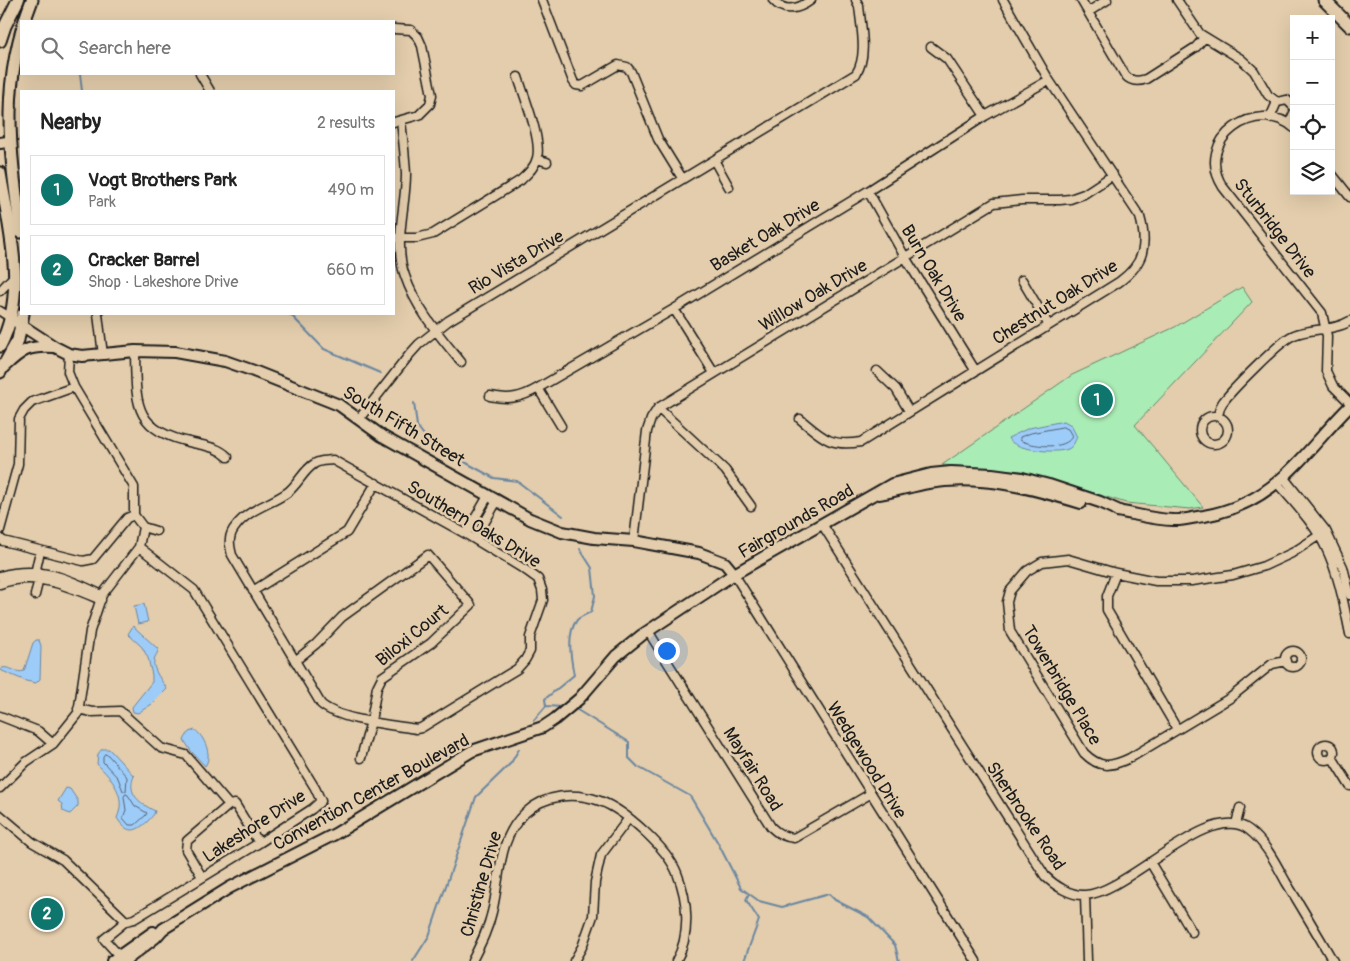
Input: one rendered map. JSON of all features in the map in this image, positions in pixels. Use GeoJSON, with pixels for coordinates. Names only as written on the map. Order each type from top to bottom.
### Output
{"type":"FeatureCollection","features":[{"type":"Feature","properties":{"kind":"main road"},"geometry":{"type":"LineString","coordinates":[[0,41],[18,0]]}},
{"type":"Feature","properties":{"kind":"main road"},"geometry":{"type":"LineString","coordinates":[[22,20],[32,0]]}},
{"type":"Feature","properties":{"kind":"main road"},"geometry":{"type":"LineString","coordinates":[[1324,0],[1350,26]]}},
{"type":"Feature","properties":{"kind":"main road"},"geometry":{"type":"LineString","coordinates":[[20,23],[13,37],[3,86],[3,142],[20,227]]}},
{"type":"Feature","properties":{"kind":"main road"},"geometry":{"type":"LineString","coordinates":[[0,173],[15,275],[11,318],[0,346]]}},
{"type":"Feature","properties":{"kind":"main road"},"geometry":{"type":"LineString","coordinates":[[1,370],[18,340],[22,319]]}},
{"type":"Feature","properties":{"kind":"street"},"geometry":{"type":"LineString","coordinates":[[542,0],[576,85],[582,86],[618,65],[627,67],[631,72],[658,139],[682,178]]}},
{"type":"Feature","properties":{"kind":"street"},"geometry":{"type":"LineString","coordinates":[[773,0],[778,6],[786,8],[804,5],[811,0]]}},
{"type":"Feature","properties":{"kind":"street","name":"Rio Vista Drive"},"geometry":{"type":"LineString","coordinates":[[359,419],[410,354],[435,331],[682,178],[856,74],[860,68],[862,55],[859,6],[856,0]]}},
{"type":"Feature","properties":{"kind":"street","name":"Chestnut Oak Drive"},"geometry":{"type":"LineString","coordinates":[[800,420],[822,437],[837,444],[861,442],[1127,276],[1135,268],[1141,257],[1144,231],[1140,217],[1050,80],[1003,0]]}},
{"type":"Feature","properties":{"kind":"street"},"geometry":{"type":"LineString","coordinates":[[1081,0],[1125,74],[1135,81],[1146,79],[1196,47],[1204,38]]}},
{"type":"Feature","properties":{"kind":"street"},"geometry":{"type":"LineString","coordinates":[[1088,12],[1107,0]]}},
{"type":"Feature","properties":{"kind":"street"},"geometry":{"type":"LineString","coordinates":[[1178,0],[1197,31],[1204,38],[1242,59],[1254,71],[1272,98],[1270,118]]}},
{"type":"Feature","properties":{"kind":"street"},"geometry":{"type":"LineString","coordinates":[[395,29],[411,30],[418,37],[422,46],[432,95],[430,104],[420,115],[397,121],[406,175],[397,238],[404,276],[435,331],[461,362]]}},
{"type":"Feature","properties":{"kind":"street"},"geometry":{"type":"LineString","coordinates":[[931,47],[947,58],[985,116]]}},
{"type":"Feature","properties":{"kind":"street"},"geometry":{"type":"LineString","coordinates":[[201,75],[209,90]]}},
{"type":"Feature","properties":{"kind":"street"},"geometry":{"type":"LineString","coordinates":[[397,238],[417,238],[432,234],[521,180],[530,172],[537,159],[538,144],[518,77]]}},
{"type":"Feature","properties":{"kind":"street","name":"Basket Oak Drive"},"geometry":{"type":"LineString","coordinates":[[490,396],[516,398],[525,396],[674,309],[868,191],[985,116],[1050,80]]}},
{"type":"Feature","properties":{"kind":"street"},"geometry":{"type":"LineString","coordinates":[[1272,98],[1287,100],[1292,105]]}},
{"type":"Feature","properties":{"kind":"street","name":"Sturbridge Drive"},"geometry":{"type":"LineString","coordinates":[[1290,126],[1263,117],[1244,122],[1224,137],[1216,150],[1216,173],[1224,187],[1322,313],[1326,328],[1326,371],[1333,386],[1350,404]]}},
{"type":"Feature","properties":{"kind":"street"},"geometry":{"type":"LineString","coordinates":[[537,159],[547,162]]}},
{"type":"Feature","properties":{"kind":"street"},"geometry":{"type":"LineString","coordinates":[[714,160],[728,186]]}},
{"type":"Feature","properties":{"kind":"street","name":"Willow Oak Drive"},"geometry":{"type":"LineString","coordinates":[[658,408],[994,203],[1070,198],[1084,194],[1112,175]]}},
{"type":"Feature","properties":{"kind":"street"},"geometry":{"type":"LineString","coordinates":[[1335,178],[1350,197]]}},
{"type":"Feature","properties":{"kind":"street","name":"Burn Oak Drive"},"geometry":{"type":"LineString","coordinates":[[868,191],[905,257],[975,370]]}},
{"type":"Feature","properties":{"kind":"street"},"geometry":{"type":"LineString","coordinates":[[0,291],[15,275]]}},
{"type":"Feature","properties":{"kind":"street"},"geometry":{"type":"LineString","coordinates":[[1022,280],[1048,324]]}},
{"type":"Feature","properties":{"kind":"street"},"geometry":{"type":"LineString","coordinates":[[674,309],[714,373]]}},
{"type":"Feature","properties":{"kind":"street"},"geometry":{"type":"LineString","coordinates":[[0,310],[11,318]]}},
{"type":"Feature","properties":{"kind":"street"},"geometry":{"type":"LineString","coordinates":[[98,315],[103,355]]}},
{"type":"Feature","properties":{"kind":"street","name":"South Fifth Street"},"geometry":{"type":"LineString","coordinates":[[11,318],[22,319],[55,347],[70,354],[82,356],[135,351],[174,352],[224,361],[269,376],[339,405],[382,436],[530,519],[562,532],[594,538],[634,541],[719,559],[734,574]]}},
{"type":"Feature","properties":{"kind":"street"},"geometry":{"type":"LineString","coordinates":[[1218,416],[1220,407],[1229,395],[1289,337],[1302,332],[1336,326],[1350,321]]}},
{"type":"Feature","properties":{"kind":"street"},"geometry":{"type":"LineString","coordinates":[[1,370],[20,352],[38,346],[55,347]]}},
{"type":"Feature","properties":{"kind":"street"},"geometry":{"type":"LineString","coordinates":[[135,351],[137,400],[141,412],[151,425],[173,438],[213,447],[228,457]]}},
{"type":"Feature","properties":{"kind":"street"},"geometry":{"type":"LineString","coordinates":[[70,354],[68,372],[74,387],[134,486],[134,515],[143,527],[156,531]]}},
{"type":"Feature","properties":{"kind":"street"},"geometry":{"type":"LineString","coordinates":[[877,371],[896,389],[909,412]]}},
{"type":"Feature","properties":{"kind":"street"},"geometry":{"type":"LineString","coordinates":[[0,530],[18,464],[19,419],[32,402],[74,387]]}},
{"type":"Feature","properties":{"kind":"street"},"geometry":{"type":"LineString","coordinates":[[538,388],[561,426]]}},
{"type":"Feature","properties":{"kind":"street","name":"Fairgrounds Road"},"geometry":{"type":"LineString","coordinates":[[734,574],[892,484],[931,474],[951,472],[1022,478],[1100,502],[1122,512],[1152,519],[1176,520],[1224,512],[1268,490],[1281,480],[1350,404]]}},
{"type":"Feature","properties":{"kind":"street"},"geometry":{"type":"LineString","coordinates":[[634,541],[647,431],[651,419],[658,408],[725,470],[751,506]]}},
{"type":"Feature","properties":{"kind":"street","name":"Southern Oaks Drive"},"geometry":{"type":"LineString","coordinates":[[333,460],[466,534],[527,570],[538,579],[542,590],[541,608],[530,637],[530,651],[525,660],[507,675],[421,728],[416,729],[371,721],[326,708],[321,704],[232,555],[230,546],[230,537],[242,519],[287,493],[298,482],[304,472],[317,462],[333,460]]}},
{"type":"Feature","properties":{"kind":"street"},"geometry":{"type":"LineString","coordinates":[[1281,480],[1321,522],[1343,567],[1350,595]]}},
{"type":"Feature","properties":{"kind":"street"},"geometry":{"type":"LineString","coordinates":[[1281,480],[1325,547],[1337,579],[1350,634]]}},
{"type":"Feature","properties":{"kind":"street"},"geometry":{"type":"LineString","coordinates":[[253,591],[347,532],[376,484]]}},
{"type":"Feature","properties":{"kind":"street"},"geometry":{"type":"LineString","coordinates":[[466,534],[488,496]]}},
{"type":"Feature","properties":{"kind":"street"},"geometry":{"type":"LineString","coordinates":[[475,539],[497,501]]}},
{"type":"Feature","properties":{"kind":"street"},"geometry":{"type":"LineString","coordinates":[[0,538],[3,541],[83,561],[93,559],[127,518],[134,515]]}},
{"type":"Feature","properties":{"kind":"street","name":"Sherbrooke Road"},"geometry":{"type":"LineString","coordinates":[[822,524],[1045,876],[1052,883],[1066,891],[1085,895]]}},
{"type":"Feature","properties":{"kind":"street"},"geometry":{"type":"LineString","coordinates":[[0,788],[26,762],[53,744],[78,713],[90,631],[101,597],[139,547],[143,527]]}},
{"type":"Feature","properties":{"kind":"street","name":"Towerbridge Place"},"geometry":{"type":"LineString","coordinates":[[1286,661],[1272,664],[1230,698],[1115,765],[1104,765],[1092,760],[1084,753],[1010,631],[1007,602],[1010,592],[1027,571],[1042,562],[1068,559],[1116,573],[1156,581],[1192,581],[1233,575],[1271,563],[1292,553],[1326,531]]}},
{"type":"Feature","properties":{"kind":"street","name":"Lakeshore Drive"},"geometry":{"type":"LineString","coordinates":[[120,960],[104,939],[126,921],[259,843],[312,809],[321,801],[315,788],[194,590],[139,547]]}},
{"type":"Feature","properties":{"kind":"street"},"geometry":{"type":"LineString","coordinates":[[35,595],[38,575],[36,569],[40,551]]}},
{"type":"Feature","properties":{"kind":"street","name":"Biloxi Court"},"geometry":{"type":"LineString","coordinates":[[294,661],[316,644],[342,617],[428,555],[471,605],[431,643],[382,677],[376,687],[371,721],[361,758]]}},
{"type":"Feature","properties":{"kind":"street"},"geometry":{"type":"LineString","coordinates":[[0,576],[25,571],[38,575]]}},
{"type":"Feature","properties":{"kind":"street"},"geometry":{"type":"LineString","coordinates":[[1116,573],[1107,596],[1107,610],[1177,729]]}},
{"type":"Feature","properties":{"kind":"street","name":"Convention Center Boulevard"},"geometry":{"type":"LineString","coordinates":[[120,960],[156,937],[163,929],[229,888],[335,834],[472,751],[543,728],[586,691],[616,656],[648,631],[734,574]]}},
{"type":"Feature","properties":{"kind":"street","name":"Wedgewood Drive"},"geometry":{"type":"LineString","coordinates":[[734,574],[976,961]]}},
{"type":"Feature","properties":{"kind":"street"},"geometry":{"type":"LineString","coordinates":[[0,584],[38,575],[56,575],[101,597]]}},
{"type":"Feature","properties":{"kind":"street","name":"Mayfair Road"},"geometry":{"type":"LineString","coordinates":[[648,631],[776,832],[785,837],[794,838],[870,794]]}},
{"type":"Feature","properties":{"kind":"street"},"geometry":{"type":"LineString","coordinates":[[78,709],[92,712],[120,711],[161,748],[186,755],[229,805]]}},
{"type":"Feature","properties":{"kind":"street"},"geometry":{"type":"LineString","coordinates":[[0,716],[38,730],[53,744]]}},
{"type":"Feature","properties":{"kind":"street"},"geometry":{"type":"LineString","coordinates":[[1332,757],[1350,786]]}},
{"type":"Feature","properties":{"kind":"street","name":"Christine Drive"},"geometry":{"type":"LineString","coordinates":[[472,961],[489,925],[502,857],[511,830],[526,812],[552,797],[574,795],[601,801],[629,818],[655,841],[676,871],[685,899],[686,928],[682,951],[676,961]]}},
{"type":"Feature","properties":{"kind":"street"},"geometry":{"type":"LineString","coordinates":[[202,877],[186,850],[187,841],[229,805],[235,804],[259,843]]}},
{"type":"Feature","properties":{"kind":"street"},"geometry":{"type":"LineString","coordinates":[[1236,824],[1240,808]]}},
{"type":"Feature","properties":{"kind":"street"},"geometry":{"type":"LineString","coordinates":[[0,815],[32,842],[63,860],[126,921]]}},
{"type":"Feature","properties":{"kind":"street"},"geometry":{"type":"LineString","coordinates":[[574,961],[582,947],[593,916],[595,882],[601,855],[629,818]]}},
{"type":"Feature","properties":{"kind":"street"},"geometry":{"type":"LineString","coordinates":[[1087,961],[1085,895],[1105,889],[1199,832],[1225,823],[1236,824],[1250,830],[1269,852],[1333,961]]}},
{"type":"Feature","properties":{"kind":"street"},"geometry":{"type":"LineString","coordinates":[[1150,862],[1192,932]]}},
{"type":"Feature","properties":{"kind":"green space"},"geometry":{"type":"Polygon","coordinates":[[[1242,287],[1252,302],[1135,425],[1203,507],[1190,509],[1126,503],[1022,471],[942,465],[1072,375],[1175,327],[1242,287]]]}},
{"type":"Feature","properties":{"kind":"water"},"geometry":{"type":"Polygon","coordinates":[[[1064,421],[1071,425],[1077,437],[1073,445],[1068,449],[1054,451],[1035,450],[1018,445],[1008,438],[1029,428],[1064,421]]]}},
{"type":"Feature","properties":{"kind":"water"},"geometry":{"type":"Polygon","coordinates":[[[144,604],[148,622],[138,624],[134,606],[144,604]]]}},
{"type":"Feature","properties":{"kind":"water"},"geometry":{"type":"Polygon","coordinates":[[[133,626],[158,649],[154,664],[158,676],[167,689],[152,704],[138,713],[133,712],[132,707],[152,682],[152,675],[148,658],[142,647],[128,634],[133,626]]]}},
{"type":"Feature","properties":{"kind":"water"},"geometry":{"type":"Polygon","coordinates":[[[39,640],[41,646],[40,679],[36,683],[26,681],[0,670],[8,668],[19,672],[24,671],[33,643],[39,640]]]}},
{"type":"Feature","properties":{"kind":"water"},"geometry":{"type":"Polygon","coordinates":[[[195,730],[201,737],[208,752],[205,766],[184,740],[189,732],[195,730]]]}},
{"type":"Feature","properties":{"kind":"water"},"geometry":{"type":"Polygon","coordinates":[[[102,749],[109,749],[134,776],[132,788],[136,798],[155,811],[148,821],[135,830],[124,827],[117,818],[120,810],[119,795],[113,782],[97,764],[98,754],[102,749]]]}},
{"type":"Feature","properties":{"kind":"water"},"geometry":{"type":"Polygon","coordinates":[[[66,788],[70,789],[78,801],[78,806],[70,814],[63,811],[62,804],[58,801],[66,788]]]}},
{"type":"Feature","properties":{"kind":"waterway"},"geometry":{"type":"LineString","coordinates":[[80,75],[82,90]]}},
{"type":"Feature","properties":{"kind":"waterway"},"geometry":{"type":"LineString","coordinates":[[291,315],[324,349],[380,373]]}},
{"type":"Feature","properties":{"kind":"waterway"},"geometry":{"type":"LineString","coordinates":[[414,403],[417,426],[430,443],[494,478],[517,481],[563,516]]}},
{"type":"Feature","properties":{"kind":"waterway"},"geometry":{"type":"LineString","coordinates":[[563,707],[546,706],[545,699],[574,675],[570,647],[571,632],[577,620],[591,612],[595,596],[592,568],[580,549]]}},
{"type":"Feature","properties":{"kind":"waterway"},"geometry":{"type":"LineString","coordinates":[[534,720],[546,706]]}},
{"type":"Feature","properties":{"kind":"waterway"},"geometry":{"type":"LineString","coordinates":[[574,708],[629,742],[629,758],[638,767],[690,796],[718,843],[741,888],[759,901],[782,907],[829,894],[835,900],[868,917],[895,945],[899,961]]}},
{"type":"Feature","properties":{"kind":"waterway"},"geometry":{"type":"LineString","coordinates":[[413,961],[429,936],[476,797],[511,763],[519,749]]}},
{"type":"Feature","properties":{"kind":"waterway"},"geometry":{"type":"LineString","coordinates":[[744,961],[759,920],[746,900],[749,894]]}},
{"type":"Feature","properties":{"kind":"place","name":"Vogt Brothers Park"},"geometry":{"type":"Point","coordinates":[1097,400]}},
{"type":"Feature","properties":{"kind":"place","name":"Cracker Barrel"},"geometry":{"type":"Point","coordinates":[47,914]}}]}
